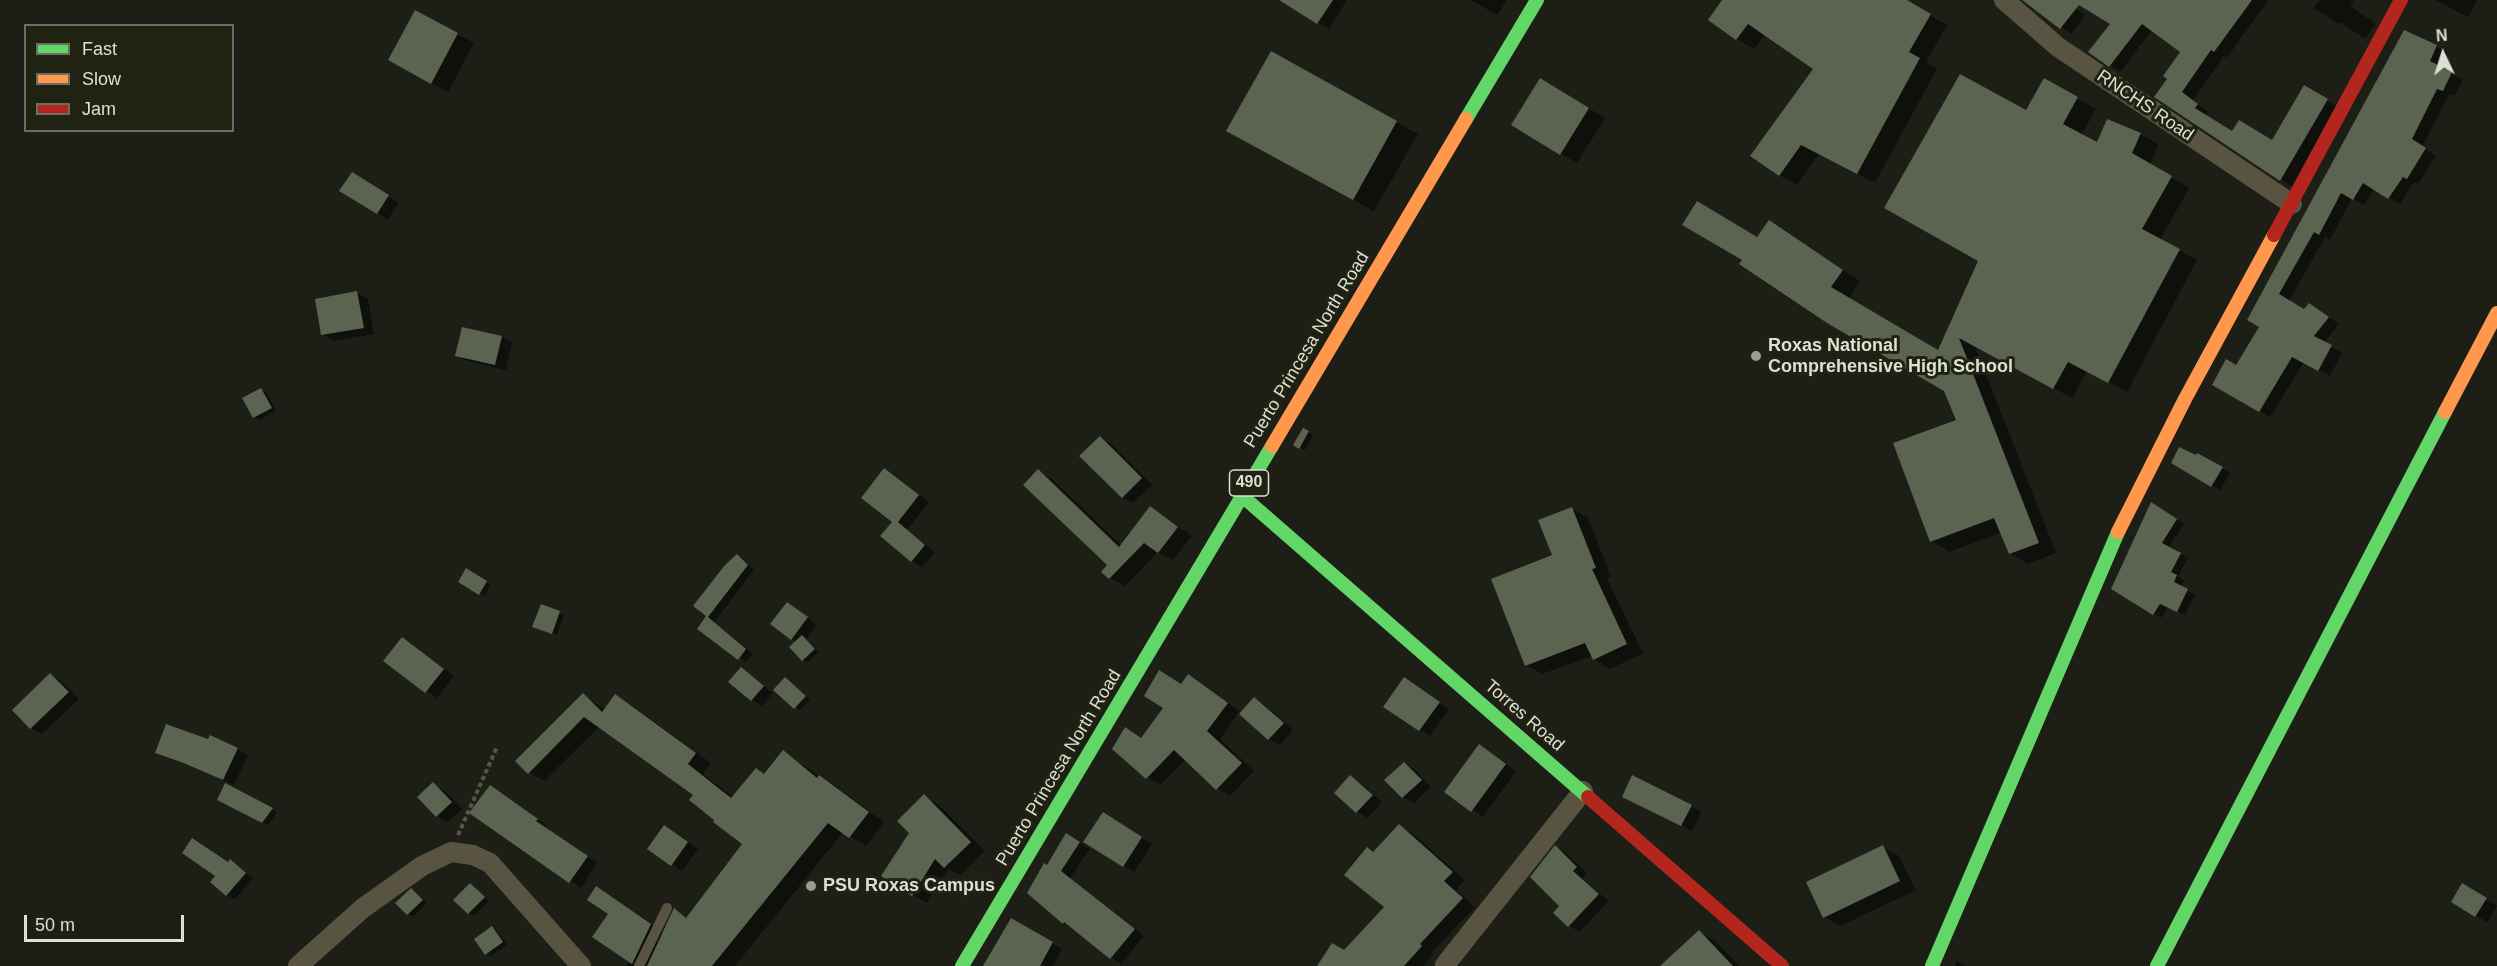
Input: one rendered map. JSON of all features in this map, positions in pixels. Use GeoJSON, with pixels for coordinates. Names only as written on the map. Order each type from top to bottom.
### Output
{"type":"FeatureCollection","features":[{"type":"Feature","properties":{"kind":"street","name":"Puerto Princesa North Road"},"geometry":{"type":"LineString","coordinates":[[962,966],[1537,0]]}},
{"type":"Feature","properties":{"kind":"street","name":"RNCHS Road"},"geometry":{"type":"LineString","coordinates":[[2004,0],[2058,46],[2292,204]]}},
{"type":"Feature","properties":{"kind":"street"},"geometry":{"type":"LineString","coordinates":[[1932,966],[2115,537],[2185,399],[2401,0]]}},
{"type":"Feature","properties":{"kind":"street"},"geometry":{"type":"LineString","coordinates":[[2157,966],[2497,313]]}},
{"type":"Feature","properties":{"kind":"street","name":"Torres Road"},"geometry":{"type":"LineString","coordinates":[[1241,495],[1782,966]]}},
{"type":"Feature","properties":{"kind":"street"},"geometry":{"type":"LineString","coordinates":[[1445,964],[1583,791]]}},
{"type":"Feature","properties":{"kind":"street"},"geometry":{"type":"LineString","coordinates":[[298,966],[363,908],[422,866],[451,852],[473,855],[490,863],[581,966]]}},
{"type":"Feature","properties":{"kind":"lane"},"geometry":{"type":"LineString","coordinates":[[639,966],[667,908]]}},
{"type":"Feature","properties":{"kind":"path"},"geometry":{"type":"LineString","coordinates":[[451,852],[497,747]]}},
{"type":"Feature","properties":{"kind":"building"},"geometry":{"type":"Polygon","coordinates":[[[1279,0],[1333,0],[1317,24],[1279,0]]]}},
{"type":"Feature","properties":{"kind":"building"},"geometry":{"type":"Polygon","coordinates":[[[1722,0],[1907,0],[1931,14],[1909,52],[1920,58],[1857,174],[1801,145],[1779,176],[1750,156],[1813,69],[1748,24],[1736,40],[1708,20],[1722,0]]]}},
{"type":"Feature","properties":{"kind":"building"},"geometry":{"type":"Polygon","coordinates":[[[2022,0],[2252,0],[2214,52],[2211,50],[2182,92],[2198,104],[2195,108],[2232,131],[2239,120],[2272,140],[2304,85],[2328,99],[2280,181],[2154,97],[2167,79],[2163,76],[2180,52],[2142,24],[2109,67],[2088,52],[2110,24],[2079,5],[2060,29],[2022,0]]]}},
{"type":"Feature","properties":{"kind":"building"},"geometry":{"type":"Polygon","coordinates":[[[415,10],[458,33],[431,84],[388,60],[415,10]]]}},
{"type":"Feature","properties":{"kind":"building"},"geometry":{"type":"Polygon","coordinates":[[[2404,30],[2437,45],[2430,61],[2452,72],[2443,91],[2437,89],[2412,139],[2426,148],[2407,179],[2403,177],[2388,199],[2363,183],[2353,200],[2341,193],[2319,235],[2314,232],[2279,294],[2304,309],[2309,303],[2329,317],[2314,336],[2332,345],[2318,371],[2292,357],[2259,412],[2212,385],[2226,359],[2236,365],[2259,327],[2247,320],[2404,30]]]}},
{"type":"Feature","properties":{"kind":"building"},"geometry":{"type":"Polygon","coordinates":[[[1271,51],[1397,121],[1353,200],[1226,131],[1271,51]]]}},
{"type":"Feature","properties":{"kind":"building"},"geometry":{"type":"Polygon","coordinates":[[[1960,74],[2026,110],[2044,78],[2078,97],[2063,124],[2097,142],[2107,119],[2141,133],[2132,153],[2172,176],[2142,229],[2180,249],[2108,383],[2068,362],[2053,389],[1959,338],[2039,543],[2009,554],[1994,518],[1930,542],[1893,443],[1956,420],[1944,391],[1827,323],[1739,264],[1742,260],[1682,225],[1697,201],[1757,237],[1769,220],[1843,270],[1831,287],[1938,350],[1978,261],[1884,208],[1960,74]]]}},
{"type":"Feature","properties":{"kind":"building"},"geometry":{"type":"Polygon","coordinates":[[[1540,78],[1589,108],[1560,155],[1511,125],[1540,78]]]}},
{"type":"Feature","properties":{"kind":"building"},"geometry":{"type":"Polygon","coordinates":[[[352,172],[389,195],[377,214],[339,191],[352,172]]]}},
{"type":"Feature","properties":{"kind":"building"},"geometry":{"type":"Polygon","coordinates":[[[357,291],[364,328],[321,335],[315,299],[357,291]]]}},
{"type":"Feature","properties":{"kind":"building"},"geometry":{"type":"Polygon","coordinates":[[[462,327],[502,336],[495,365],[455,356],[462,327]]]}},
{"type":"Feature","properties":{"kind":"building"},"geometry":{"type":"Polygon","coordinates":[[[261,388],[272,408],[253,418],[242,398],[261,388]]]}},
{"type":"Feature","properties":{"kind":"building"},"geometry":{"type":"Polygon","coordinates":[[[1303,428],[1309,431],[1299,449],[1293,445],[1303,428]]]}},
{"type":"Feature","properties":{"kind":"building"},"geometry":{"type":"Polygon","coordinates":[[[1100,436],[1142,478],[1122,498],[1079,456],[1100,436]]]}},
{"type":"Feature","properties":{"kind":"building"},"geometry":{"type":"Polygon","coordinates":[[[2179,447],[2196,455],[2197,453],[2223,467],[2211,487],[2171,463],[2179,447]]]}},
{"type":"Feature","properties":{"kind":"building"},"geometry":{"type":"Polygon","coordinates":[[[884,468],[919,495],[898,522],[925,545],[911,562],[880,536],[892,522],[861,498],[884,468]]]}},
{"type":"Feature","properties":{"kind":"building"},"geometry":{"type":"Polygon","coordinates":[[[1038,469],[1119,547],[1150,506],[1178,527],[1158,553],[1144,543],[1109,579],[1101,572],[1107,565],[1023,485],[1038,469]]]}},
{"type":"Feature","properties":{"kind":"building"},"geometry":{"type":"Polygon","coordinates":[[[2151,502],[2177,519],[2162,543],[2181,553],[2171,572],[2177,575],[2174,582],[2188,589],[2177,612],[2160,604],[2153,615],[2111,589],[2151,502]]]}},
{"type":"Feature","properties":{"kind":"building"},"geometry":{"type":"Polygon","coordinates":[[[1572,507],[1596,568],[1592,569],[1627,644],[1593,660],[1585,643],[1525,666],[1491,579],[1552,555],[1538,520],[1572,507]]]}},
{"type":"Feature","properties":{"kind":"building"},"geometry":{"type":"Polygon","coordinates":[[[737,554],[748,565],[708,617],[746,649],[738,660],[697,629],[706,616],[693,606],[725,565],[737,554]]]}},
{"type":"Feature","properties":{"kind":"building"},"geometry":{"type":"Polygon","coordinates":[[[466,568],[487,581],[479,595],[458,582],[466,568]]]}},
{"type":"Feature","properties":{"kind":"building"},"geometry":{"type":"Polygon","coordinates":[[[787,602],[808,617],[791,640],[770,624],[787,602]]]}},
{"type":"Feature","properties":{"kind":"building"},"geometry":{"type":"Polygon","coordinates":[[[541,604],[560,611],[552,634],[532,627],[541,604]]]}},
{"type":"Feature","properties":{"kind":"building"},"geometry":{"type":"Polygon","coordinates":[[[802,635],[815,649],[802,661],[789,647],[802,635]]]}},
{"type":"Feature","properties":{"kind":"building"},"geometry":{"type":"Polygon","coordinates":[[[402,637],[444,669],[425,693],[383,661],[402,637]]]}},
{"type":"Feature","properties":{"kind":"building"},"geometry":{"type":"Polygon","coordinates":[[[741,667],[764,686],[751,701],[728,682],[741,667]]]}},
{"type":"Feature","properties":{"kind":"building"},"geometry":{"type":"Polygon","coordinates":[[[1159,670],[1181,684],[1188,674],[1228,703],[1207,731],[1242,763],[1216,790],[1174,750],[1146,779],[1112,749],[1125,727],[1141,738],[1163,708],[1144,696],[1159,670]]]}},
{"type":"Feature","properties":{"kind":"building"},"geometry":{"type":"Polygon","coordinates":[[[50,673],[69,692],[30,729],[12,710],[50,673]]]}},
{"type":"Feature","properties":{"kind":"building"},"geometry":{"type":"Polygon","coordinates":[[[785,677],[806,696],[794,709],[773,690],[785,677]]]}},
{"type":"Feature","properties":{"kind":"building"},"geometry":{"type":"Polygon","coordinates":[[[1404,677],[1440,702],[1419,731],[1383,707],[1404,677]]]}},
{"type":"Feature","properties":{"kind":"building"},"geometry":{"type":"Polygon","coordinates":[[[583,693],[602,712],[615,694],[696,753],[688,764],[731,798],[756,768],[764,774],[783,750],[817,778],[819,775],[869,812],[849,838],[828,823],[712,966],[647,966],[674,908],[686,918],[742,844],[689,800],[693,795],[584,717],[528,774],[515,761],[583,693]]]}},
{"type":"Feature","properties":{"kind":"building"},"geometry":{"type":"Polygon","coordinates":[[[1254,697],[1284,723],[1268,740],[1239,714],[1254,697]]]}},
{"type":"Feature","properties":{"kind":"building"},"geometry":{"type":"Polygon","coordinates":[[[166,724],[208,739],[210,735],[238,748],[223,780],[155,753],[166,724]]]}},
{"type":"Feature","properties":{"kind":"building"},"geometry":{"type":"Polygon","coordinates":[[[1479,744],[1506,764],[1471,812],[1444,792],[1479,744]]]}},
{"type":"Feature","properties":{"kind":"building"},"geometry":{"type":"Polygon","coordinates":[[[1404,762],[1422,780],[1402,798],[1384,780],[1404,762]]]}},
{"type":"Feature","properties":{"kind":"building"},"geometry":{"type":"Polygon","coordinates":[[[1350,775],[1373,795],[1356,813],[1334,793],[1350,775]]]}},
{"type":"Feature","properties":{"kind":"building"},"geometry":{"type":"Polygon","coordinates":[[[1632,775],[1692,805],[1681,826],[1622,797],[1632,775]]]}},
{"type":"Feature","properties":{"kind":"building"},"geometry":{"type":"Polygon","coordinates":[[[433,782],[452,802],[436,817],[417,797],[433,782]]]}},
{"type":"Feature","properties":{"kind":"building"},"geometry":{"type":"Polygon","coordinates":[[[225,783],[273,808],[262,823],[217,800],[225,783]]]}},
{"type":"Feature","properties":{"kind":"building"},"geometry":{"type":"Polygon","coordinates":[[[490,785],[538,819],[536,821],[588,856],[569,883],[469,813],[490,785]]]}},
{"type":"Feature","properties":{"kind":"building"},"geometry":{"type":"Polygon","coordinates":[[[924,794],[971,842],[944,868],[935,859],[912,896],[881,876],[909,833],[897,821],[924,794]]]}},
{"type":"Feature","properties":{"kind":"building"},"geometry":{"type":"Polygon","coordinates":[[[1103,812],[1142,837],[1123,867],[1083,842],[1103,812]]]}},
{"type":"Feature","properties":{"kind":"building"},"geometry":{"type":"Polygon","coordinates":[[[1399,824],[1453,872],[1444,881],[1463,898],[1420,944],[1422,946],[1404,966],[1317,966],[1332,943],[1344,950],[1384,907],[1344,875],[1367,847],[1373,852],[1399,824]]]}},
{"type":"Feature","properties":{"kind":"building"},"geometry":{"type":"Polygon","coordinates":[[[664,825],[688,842],[671,866],[647,849],[664,825]]]}},
{"type":"Feature","properties":{"kind":"building"},"geometry":{"type":"Polygon","coordinates":[[[1066,833],[1080,842],[1061,871],[1135,929],[1110,959],[1064,922],[1063,924],[1027,893],[1044,863],[1047,865],[1066,833]]]}},
{"type":"Feature","properties":{"kind":"building"},"geometry":{"type":"Polygon","coordinates":[[[192,838],[228,862],[230,859],[246,873],[226,896],[210,882],[215,876],[182,853],[192,838]]]}},
{"type":"Feature","properties":{"kind":"building"},"geometry":{"type":"Polygon","coordinates":[[[1555,845],[1577,867],[1573,871],[1599,894],[1568,927],[1553,913],[1559,906],[1530,877],[1555,845]]]}},
{"type":"Feature","properties":{"kind":"building"},"geometry":{"type":"Polygon","coordinates":[[[1883,845],[1900,881],[1823,918],[1806,882],[1883,845]]]}},
{"type":"Feature","properties":{"kind":"building"},"geometry":{"type":"Polygon","coordinates":[[[470,883],[485,897],[468,914],[453,900],[470,883]]]}},
{"type":"Feature","properties":{"kind":"building"},"geometry":{"type":"Polygon","coordinates":[[[2462,883],[2487,898],[2475,917],[2451,902],[2462,883]]]}},
{"type":"Feature","properties":{"kind":"building"},"geometry":{"type":"Polygon","coordinates":[[[596,886],[651,924],[632,964],[592,937],[608,914],[587,900],[596,886]]]}},
{"type":"Feature","properties":{"kind":"building"},"geometry":{"type":"Polygon","coordinates":[[[411,888],[423,900],[407,915],[395,903],[411,888]]]}},
{"type":"Feature","properties":{"kind":"building"},"geometry":{"type":"Polygon","coordinates":[[[1011,918],[1053,942],[1040,966],[983,966],[1011,918]]]}},
{"type":"Feature","properties":{"kind":"building"},"geometry":{"type":"Polygon","coordinates":[[[492,926],[503,942],[485,955],[474,939],[492,926]]]}},
{"type":"Feature","properties":{"kind":"building"},"geometry":{"type":"Polygon","coordinates":[[[1699,930],[1733,966],[1660,966],[1699,930]]]}},
{"type":"Feature","properties":{"kind":"traffic: fast"},"geometry":{"type":"LineString","coordinates":[[1466,119],[1537,0]]}},
{"type":"Feature","properties":{"kind":"traffic: fast"},"geometry":{"type":"LineString","coordinates":[[2157,966],[2445,412]]}},
{"type":"Feature","properties":{"kind":"traffic: fast"},"geometry":{"type":"LineString","coordinates":[[962,966],[1272,446]]}},
{"type":"Feature","properties":{"kind":"traffic: fast"},"geometry":{"type":"LineString","coordinates":[[1241,495],[1588,797]]}},
{"type":"Feature","properties":{"kind":"traffic: fast"},"geometry":{"type":"LineString","coordinates":[[1932,966],[2118,532]]}},
{"type":"Feature","properties":{"kind":"traffic: slow"},"geometry":{"type":"LineString","coordinates":[[1272,446],[1466,119]]}},
{"type":"Feature","properties":{"kind":"traffic: slow"},"geometry":{"type":"LineString","coordinates":[[2118,532],[2185,399],[2274,235]]}},
{"type":"Feature","properties":{"kind":"traffic: slow"},"geometry":{"type":"LineString","coordinates":[[2445,412],[2497,313]]}},
{"type":"Feature","properties":{"kind":"traffic: jam"},"geometry":{"type":"LineString","coordinates":[[2274,235],[2401,0]]}},
{"type":"Feature","properties":{"kind":"traffic: jam"},"geometry":{"type":"LineString","coordinates":[[1588,797],[1782,966]]}},
{"type":"Feature","properties":{"kind":"place","name":"Roxas National Comprehensive High School"},"geometry":{"type":"Point","coordinates":[1756,356]}},
{"type":"Feature","properties":{"kind":"place","name":"PSU Roxas Campus"},"geometry":{"type":"Point","coordinates":[811,886]}}]}
